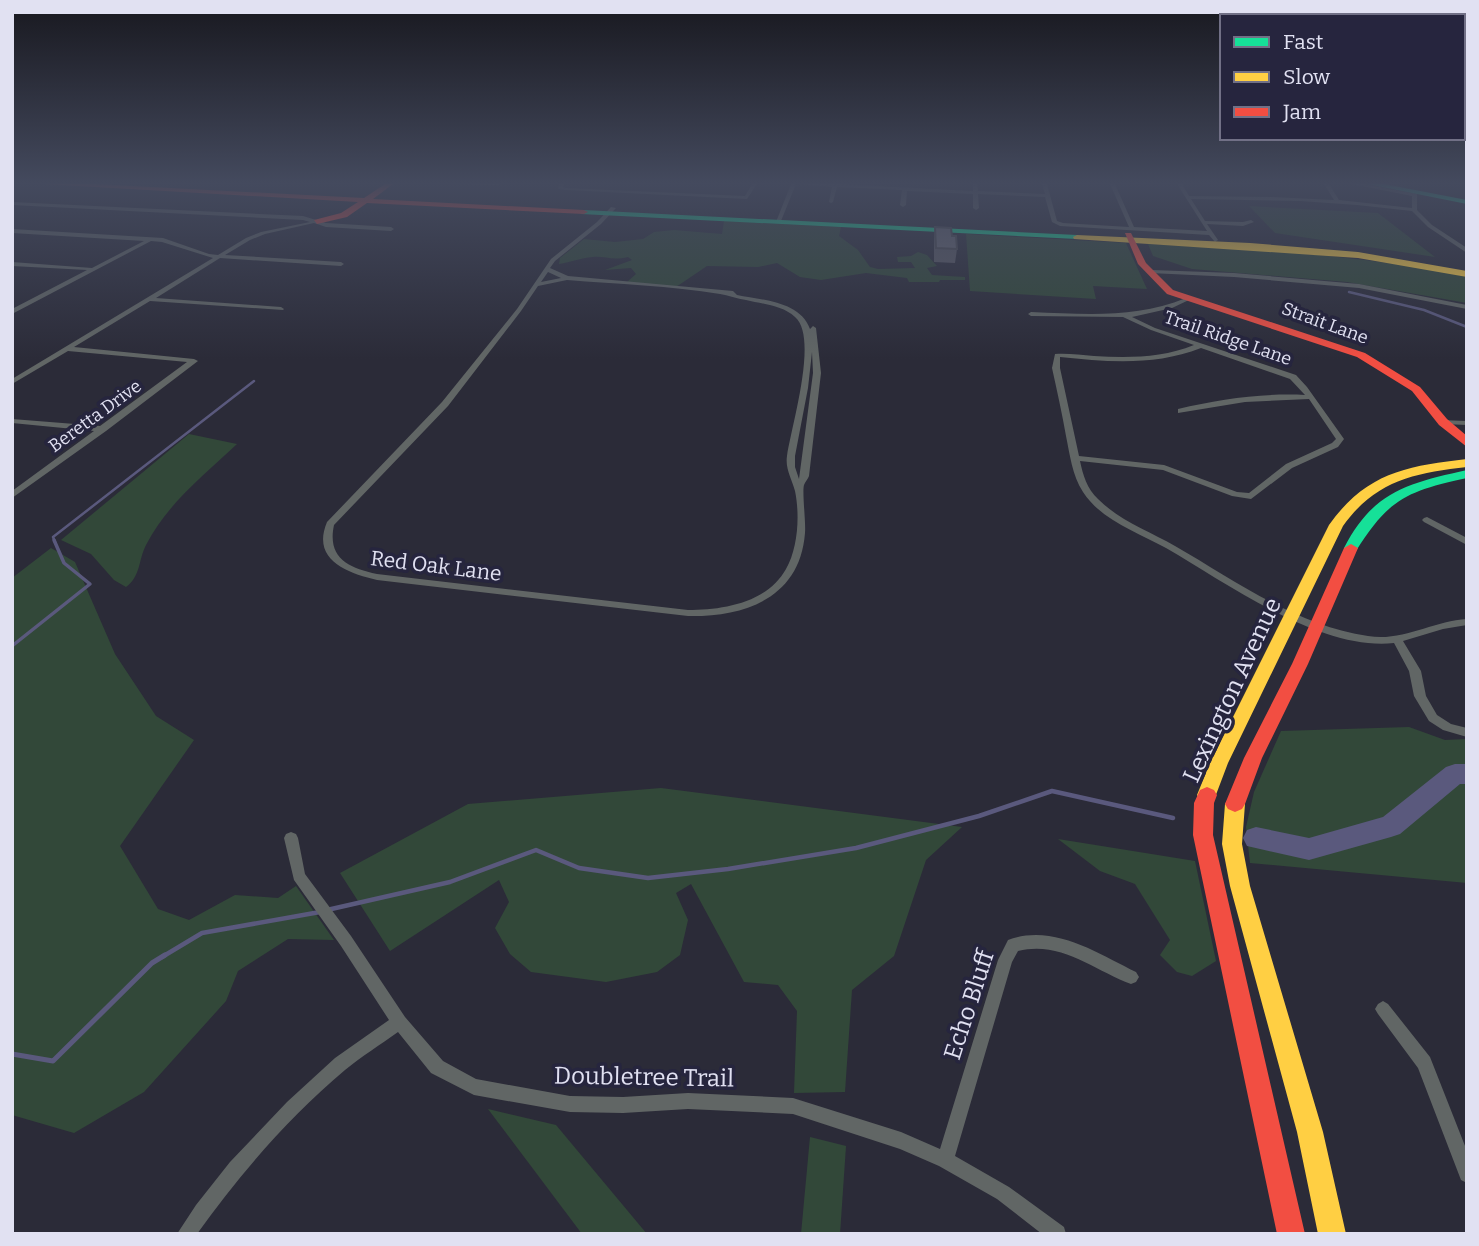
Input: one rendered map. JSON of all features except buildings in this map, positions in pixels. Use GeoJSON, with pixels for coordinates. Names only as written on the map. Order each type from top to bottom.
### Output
{"type":"FeatureCollection","features":[{"type":"Feature","properties":{"kind":"main road","name":"Strait Lane"},"geometry":{"type":"LineString","coordinates":[[1136,242],[1142,264],[1168,290],[1188,299],[1361,355],[1405,380],[1443,422],[1467,443]]}},
{"type":"Feature","properties":{"kind":"main road"},"geometry":{"type":"LineString","coordinates":[[1218,242],[1321,251],[1467,272]]}},
{"type":"Feature","properties":{"kind":"main road"},"geometry":{"type":"LineString","coordinates":[[1277,242],[1384,254],[1467,272]]}},
{"type":"Feature","properties":{"kind":"main road","name":"Lexington Avenue"},"geometry":{"type":"LineString","coordinates":[[1291,1234],[1203,835],[1204,803],[1220,763],[1336,525],[1357,499],[1382,483],[1409,473],[1467,463]]}},
{"type":"Feature","properties":{"kind":"main road"},"geometry":{"type":"LineString","coordinates":[[1332,1234],[1310,1132],[1240,886],[1232,844],[1233,810],[1254,758],[1355,539],[1384,504],[1414,486],[1467,474]]}},
{"type":"Feature","properties":{"kind":"street"},"geometry":{"type":"LineString","coordinates":[[12,312],[145,242]]}},
{"type":"Feature","properties":{"kind":"street"},"geometry":{"type":"LineString","coordinates":[[171,242],[198,254],[341,264]]}},
{"type":"Feature","properties":{"kind":"street"},"geometry":{"type":"LineString","coordinates":[[12,382],[247,242]]}},
{"type":"Feature","properties":{"kind":"street","name":"Red Oak Lane"},"geometry":{"type":"LineString","coordinates":[[536,285],[567,278],[726,293],[780,302],[802,311],[811,321],[817,373],[805,476],[799,487],[801,517],[798,547],[790,572],[775,589],[741,606],[703,614],[377,578],[360,574],[334,561],[328,545],[330,523],[445,404],[519,310],[536,285],[547,269],[553,260],[574,242]]}},
{"type":"Feature","properties":{"kind":"street"},"geometry":{"type":"LineString","coordinates":[[13,265],[93,269]]}},
{"type":"Feature","properties":{"kind":"street","name":"Red Oak Lane"},"geometry":{"type":"LineString","coordinates":[[547,269],[567,278]]}},
{"type":"Feature","properties":{"kind":"street"},"geometry":{"type":"LineString","coordinates":[[1152,272],[1234,275],[1359,286],[1467,307]]}},
{"type":"Feature","properties":{"kind":"street","name":"Red Oak Lane"},"geometry":{"type":"LineString","coordinates":[[726,293],[783,308],[806,325],[808,349],[798,425],[790,458],[795,483],[799,487]]}},
{"type":"Feature","properties":{"kind":"street"},"geometry":{"type":"LineString","coordinates":[[150,299],[281,309]]}},
{"type":"Feature","properties":{"kind":"street"},"geometry":{"type":"LineString","coordinates":[[1031,314],[1125,316],[1172,307],[1188,299]]}},
{"type":"Feature","properties":{"kind":"street","name":"Trail Ridge Lane"},"geometry":{"type":"LineString","coordinates":[[1075,458],[1164,468],[1235,494],[1251,496],[1289,466],[1335,445],[1340,439],[1293,377],[1153,329],[1125,316]]}},
{"type":"Feature","properties":{"kind":"street"},"geometry":{"type":"LineString","coordinates":[[1201,345],[1179,354],[1147,357],[1057,355],[1056,368],[1075,458],[1083,486],[1094,501],[1111,514],[1254,598],[1316,626],[1368,640],[1398,640],[1451,622],[1467,622]]}},
{"type":"Feature","properties":{"kind":"street","name":"Beretta Drive"},"geometry":{"type":"LineString","coordinates":[[12,495],[194,361],[66,349]]}},
{"type":"Feature","properties":{"kind":"street"},"geometry":{"type":"LineString","coordinates":[[1181,411],[1198,406],[1275,396],[1310,397]]}},
{"type":"Feature","properties":{"kind":"street"},"geometry":{"type":"LineString","coordinates":[[12,421],[103,429]]}},
{"type":"Feature","properties":{"kind":"street"},"geometry":{"type":"LineString","coordinates":[[1443,422],[1467,423]]}},
{"type":"Feature","properties":{"kind":"street"},"geometry":{"type":"LineString","coordinates":[[1427,520],[1467,542]]}},
{"type":"Feature","properties":{"kind":"street"},"geometry":{"type":"LineString","coordinates":[[1398,640],[1415,671],[1420,696],[1433,718],[1447,727],[1467,733]]}},
{"type":"Feature","properties":{"kind":"street","name":"Doubletree Trail"},"geometry":{"type":"LineString","coordinates":[[291,838],[299,876],[399,1022],[437,1067],[474,1087],[570,1104],[623,1105],[688,1101],[793,1106],[901,1141],[945,1160],[1003,1193],[1057,1234]]}},
{"type":"Feature","properties":{"kind":"street","name":"Echo Bluff"},"geometry":{"type":"LineString","coordinates":[[945,1160],[1005,960],[1013,945],[1024,941],[1048,942],[1131,977]]}},
{"type":"Feature","properties":{"kind":"street"},"geometry":{"type":"LineString","coordinates":[[1382,1009],[1424,1063],[1467,1174]]}},
{"type":"Feature","properties":{"kind":"street"},"geometry":{"type":"LineString","coordinates":[[186,1234],[221,1183],[260,1139],[335,1068],[399,1022]]}},
{"type":"Feature","properties":{"kind":"green space"},"geometry":{"type":"Polygon","coordinates":[[[580,242],[847,242],[858,250],[870,267],[915,268],[911,262],[898,262],[897,257],[911,256],[918,252],[927,255],[937,266],[927,268],[932,275],[965,277],[965,280],[909,282],[907,278],[866,273],[821,280],[800,277],[777,263],[758,267],[707,266],[676,287],[627,282],[636,274],[631,268],[605,270],[632,260],[628,257],[593,257],[559,264],[560,258],[580,242]]]}},
{"type":"Feature","properties":{"kind":"green space"},"geometry":{"type":"Polygon","coordinates":[[[967,242],[1126,243],[1147,289],[1093,286],[1096,299],[970,291],[967,242]]]}},
{"type":"Feature","properties":{"kind":"green space"},"geometry":{"type":"Polygon","coordinates":[[[1336,242],[1416,242],[1435,257],[1336,242]]]}},
{"type":"Feature","properties":{"kind":"green space"},"geometry":{"type":"Polygon","coordinates":[[[1148,244],[1308,254],[1427,269],[1467,277],[1467,303],[1347,282],[1192,269],[1153,256],[1148,244]]]}},
{"type":"Feature","properties":{"kind":"green space"},"geometry":{"type":"Polygon","coordinates":[[[189,434],[237,444],[164,516],[143,551],[137,573],[131,583],[126,587],[114,580],[91,554],[61,540],[189,434]]]}},
{"type":"Feature","properties":{"kind":"green space"},"geometry":{"type":"Polygon","coordinates":[[[51,548],[75,562],[115,654],[156,716],[194,740],[120,846],[158,909],[189,920],[235,895],[278,898],[296,886],[334,940],[288,939],[238,971],[226,1001],[144,1092],[74,1133],[12,1115],[12,578],[51,548]]]}},
{"type":"Feature","properties":{"kind":"green space"},"geometry":{"type":"Polygon","coordinates":[[[1409,727],[1445,740],[1467,739],[1467,883],[1250,863],[1246,827],[1254,792],[1281,731],[1409,727]]]}},
{"type":"Feature","properties":{"kind":"green space"},"geometry":{"type":"Polygon","coordinates":[[[661,788],[962,827],[926,860],[894,956],[852,990],[845,1092],[794,1093],[797,1011],[778,985],[744,982],[691,884],[676,893],[688,920],[680,955],[657,972],[606,982],[531,972],[510,954],[495,928],[509,902],[499,880],[390,951],[340,873],[468,804],[661,788]]]}},
{"type":"Feature","properties":{"kind":"green space"},"geometry":{"type":"Polygon","coordinates":[[[1058,839],[1195,861],[1216,961],[1192,976],[1177,972],[1160,955],[1170,940],[1135,884],[1100,871],[1058,839]]]}},
{"type":"Feature","properties":{"kind":"green space"},"geometry":{"type":"Polygon","coordinates":[[[488,1109],[556,1125],[647,1234],[582,1234],[488,1109]]]}},
{"type":"Feature","properties":{"kind":"green space"},"geometry":{"type":"Polygon","coordinates":[[[810,1137],[846,1146],[840,1234],[801,1234],[810,1137]]]}},
{"type":"Feature","properties":{"kind":"waterway"},"geometry":{"type":"LineString","coordinates":[[1349,292],[1424,310],[1467,327]]}},
{"type":"Feature","properties":{"kind":"waterway"},"geometry":{"type":"LineString","coordinates":[[55,542],[53,537],[254,381]]}},
{"type":"Feature","properties":{"kind":"waterway"},"geometry":{"type":"LineString","coordinates":[[12,646],[90,584],[64,563],[54,540]]}},
{"type":"Feature","properties":{"kind":"waterway"},"geometry":{"type":"LineString","coordinates":[[1256,838],[1309,849],[1391,826],[1455,774],[1467,774]]}},
{"type":"Feature","properties":{"kind":"waterway"},"geometry":{"type":"LineString","coordinates":[[327,910],[450,882],[536,850],[579,868],[648,878],[728,869],[856,848],[979,816],[1052,791],[1173,818]]}},
{"type":"Feature","properties":{"kind":"waterway"},"geometry":{"type":"LineString","coordinates":[[162,957],[202,933],[320,912]]}},
{"type":"Feature","properties":{"kind":"waterway"},"geometry":{"type":"LineString","coordinates":[[12,1054],[53,1061],[152,963],[165,955]]}},
{"type":"Feature","properties":{"kind":"traffic: fast"},"geometry":{"type":"LineString","coordinates":[[1351,548],[1369,520],[1394,498],[1419,485],[1467,474]]}},
{"type":"Feature","properties":{"kind":"traffic: slow"},"geometry":{"type":"LineString","coordinates":[[1176,242],[1358,255],[1467,274]]}},
{"type":"Feature","properties":{"kind":"traffic: slow"},"geometry":{"type":"LineString","coordinates":[[1207,795],[1219,763],[1336,525],[1349,508],[1369,490],[1395,477],[1423,469],[1467,463]]}},
{"type":"Feature","properties":{"kind":"traffic: slow"},"geometry":{"type":"LineString","coordinates":[[1235,804],[1232,844],[1240,886],[1310,1132],[1332,1234]]}},
{"type":"Feature","properties":{"kind":"traffic: jam"},"geometry":{"type":"LineString","coordinates":[[1131,242],[1142,264],[1170,292],[1361,355],[1416,389],[1443,422],[1467,443]]}},
{"type":"Feature","properties":{"kind":"traffic: jam"},"geometry":{"type":"LineString","coordinates":[[1235,804],[1253,758],[1300,664],[1351,548]]}},
{"type":"Feature","properties":{"kind":"traffic: jam"},"geometry":{"type":"LineString","coordinates":[[1207,795],[1204,803],[1203,835],[1291,1234]]}}]}
